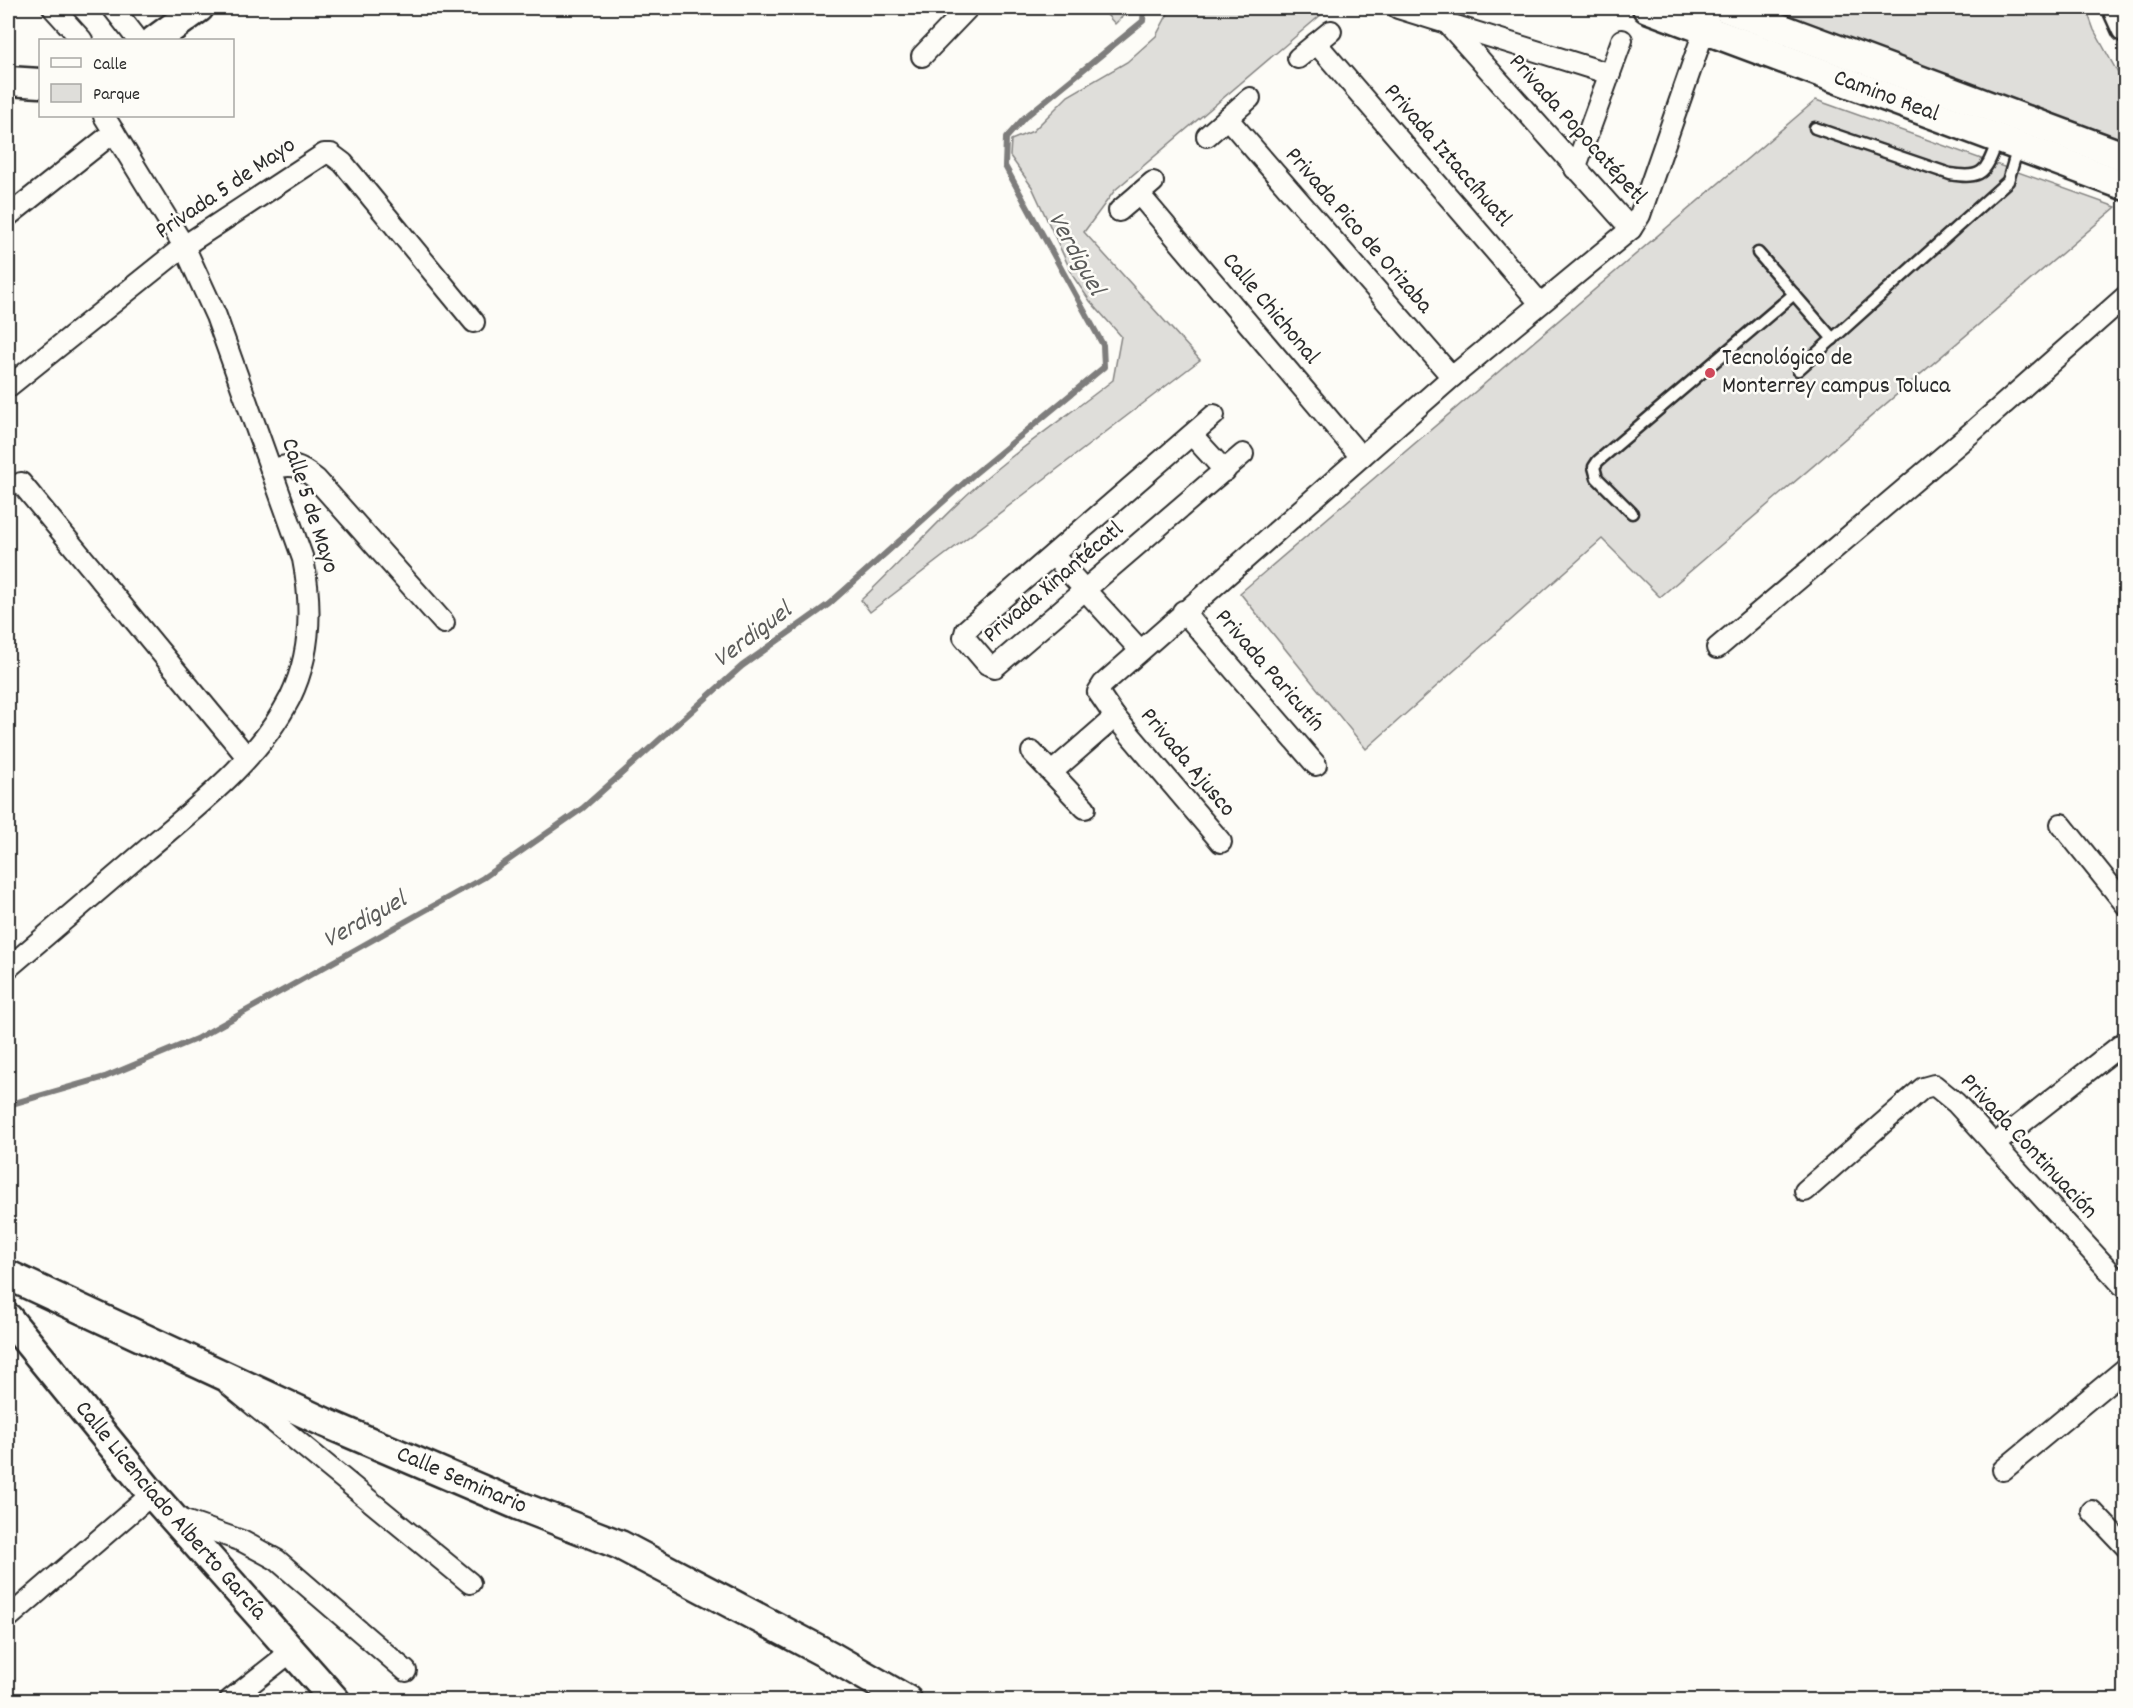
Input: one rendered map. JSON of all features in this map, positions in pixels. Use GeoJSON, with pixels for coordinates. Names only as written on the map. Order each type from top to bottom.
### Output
{"type":"FeatureCollection","features":[{"type":"Feature","properties":{"kind":"main road"},"geometry":{"type":"LineString","coordinates":[[156,39],[199,8]]}},
{"type":"Feature","properties":{"kind":"main road","name":"Camino Real"},"geometry":{"type":"LineString","coordinates":[[1647,8],[1709,18],[2012,130],[2126,157]]}},
{"type":"Feature","properties":{"kind":"main road","name":"Camino Real"},"geometry":{"type":"LineString","coordinates":[[1726,8],[2012,130],[2126,186]]}},
{"type":"Feature","properties":{"kind":"main road"},"geometry":{"type":"LineString","coordinates":[[2117,8],[2126,28]]}},
{"type":"Feature","properties":{"kind":"main road"},"geometry":{"type":"LineString","coordinates":[[8,81],[39,83]]}},
{"type":"Feature","properties":{"kind":"main road","name":"Calle Seminario"},"geometry":{"type":"LineString","coordinates":[[8,1275],[218,1374],[520,1506],[639,1555],[829,1655],[907,1701]]}},
{"type":"Feature","properties":{"kind":"main road","name":"Calle Licenciado Alberto García"},"geometry":{"type":"LineString","coordinates":[[8,1318],[153,1494],[334,1701]]}},
{"type":"Feature","properties":{"kind":"street"},"geometry":{"type":"LineString","coordinates":[[53,8],[81,39]]}},
{"type":"Feature","properties":{"kind":"street"},"geometry":{"type":"LineString","coordinates":[[112,8],[137,39]]}},
{"type":"Feature","properties":{"kind":"street"},"geometry":{"type":"LineString","coordinates":[[922,56],[968,8]]}},
{"type":"Feature","properties":{"kind":"street","name":"Privada Popocatépetl"},"geometry":{"type":"LineString","coordinates":[[1398,8],[1610,74]]}},
{"type":"Feature","properties":{"kind":"street","name":"Privada Popocatépetl"},"geometry":{"type":"LineString","coordinates":[[1448,23],[1575,169],[1631,229],[1640,215],[1709,18]]}},
{"type":"Feature","properties":{"kind":"street","name":"Privada Iztaccíhuatl"},"geometry":{"type":"LineString","coordinates":[[1298,58],[1323,37],[1539,302]]}},
{"type":"Feature","properties":{"kind":"street"},"geometry":{"type":"LineString","coordinates":[[1575,169],[1622,40]]}},
{"type":"Feature","properties":{"kind":"street"},"geometry":{"type":"LineString","coordinates":[[1207,136],[1250,98]]}},
{"type":"Feature","properties":{"kind":"street","name":"Privada Pico de Orizaba"},"geometry":{"type":"LineString","coordinates":[[1227,118],[1452,376]]}},
{"type":"Feature","properties":{"kind":"street"},"geometry":{"type":"LineString","coordinates":[[8,216],[109,124]]}},
{"type":"Feature","properties":{"kind":"street","name":"Calle 5 de Mayo"},"geometry":{"type":"LineString","coordinates":[[8,968],[183,819],[247,757],[277,721],[291,696],[302,666],[308,633],[309,592],[303,559],[248,398],[216,316],[184,246],[109,124]]}},
{"type":"Feature","properties":{"kind":"street","name":"Privada 5 de Mayo"},"geometry":{"type":"LineString","coordinates":[[8,387],[184,246],[313,160],[331,153],[343,163],[474,322]]}},
{"type":"Feature","properties":{"kind":"street","name":"Calle Chichonal"},"geometry":{"type":"LineString","coordinates":[[1119,211],[1146,188],[1362,457]]}},
{"type":"Feature","properties":{"kind":"street","name":"Privada Ajusco"},"geometry":{"type":"LineString","coordinates":[[1221,842],[1115,717],[1098,692],[1110,676],[1452,376],[1539,302],[1631,229]]}},
{"type":"Feature","properties":{"kind":"street"},"geometry":{"type":"LineString","coordinates":[[1717,648],[1962,440],[2126,296]]}},
{"type":"Feature","properties":{"kind":"street","name":"Privada Xinantécatl"},"geometry":{"type":"LineString","coordinates":[[1214,415],[966,630],[964,637],[987,664],[994,667],[1087,590],[1243,454]]}},
{"type":"Feature","properties":{"kind":"street"},"geometry":{"type":"LineString","coordinates":[[1192,435],[1225,471]]}},
{"type":"Feature","properties":{"kind":"street"},"geometry":{"type":"LineString","coordinates":[[271,470],[286,464],[301,467],[316,479],[444,623]]}},
{"type":"Feature","properties":{"kind":"street"},"geometry":{"type":"LineString","coordinates":[[21,483],[247,757]]}},
{"type":"Feature","properties":{"kind":"street"},"geometry":{"type":"LineString","coordinates":[[1053,555],[1140,650]]}},
{"type":"Feature","properties":{"kind":"street","name":"Privada Paricutín"},"geometry":{"type":"LineString","coordinates":[[1183,611],[1316,765]]}},
{"type":"Feature","properties":{"kind":"street","name":"Privada Ajusco"},"geometry":{"type":"LineString","coordinates":[[1052,772],[1115,717]]}},
{"type":"Feature","properties":{"kind":"street"},"geometry":{"type":"LineString","coordinates":[[1032,752],[1085,808]]}},
{"type":"Feature","properties":{"kind":"street"},"geometry":{"type":"LineString","coordinates":[[2061,824],[2126,905]]}},
{"type":"Feature","properties":{"kind":"street"},"geometry":{"type":"LineString","coordinates":[[1994,1145],[2126,1041]]}},
{"type":"Feature","properties":{"kind":"street","name":"Privada Continuación"},"geometry":{"type":"LineString","coordinates":[[1805,1191],[1923,1088],[1934,1085],[1956,1103],[2126,1288]]}},
{"type":"Feature","properties":{"kind":"street"},"geometry":{"type":"LineString","coordinates":[[2003,1470],[2126,1368]]}},
{"type":"Feature","properties":{"kind":"street"},"geometry":{"type":"LineString","coordinates":[[218,1374],[239,1395],[470,1583]]}},
{"type":"Feature","properties":{"kind":"street"},"geometry":{"type":"LineString","coordinates":[[8,1618],[153,1494]]}},
{"type":"Feature","properties":{"kind":"street"},"geometry":{"type":"LineString","coordinates":[[2092,1511],[2126,1547]]}},
{"type":"Feature","properties":{"kind":"street"},"geometry":{"type":"LineString","coordinates":[[176,1518],[242,1540],[276,1560],[406,1671]]}},
{"type":"Feature","properties":{"kind":"street"},"geometry":{"type":"LineString","coordinates":[[230,1701],[292,1651]]}},
{"type":"Feature","properties":{"kind":"lane"},"geometry":{"type":"LineString","coordinates":[[1815,128],[1950,174],[1967,177],[1979,175],[1988,166],[2012,130]]}},
{"type":"Feature","properties":{"kind":"lane"},"geometry":{"type":"LineString","coordinates":[[1798,370],[2008,181],[2012,130]]}},
{"type":"Feature","properties":{"kind":"lane"},"geometry":{"type":"LineString","coordinates":[[1758,253],[1833,339]]}},
{"type":"Feature","properties":{"kind":"lane"},"geometry":{"type":"LineString","coordinates":[[1632,513],[1597,478],[1594,467],[1598,461],[1794,294]]}},
{"type":"Feature","properties":{"kind":"green space"},"geometry":{"type":"Polygon","coordinates":[[[1101,8],[1130,8],[1130,9],[1115,24],[1101,8]]]}},
{"type":"Feature","properties":{"kind":"green space"},"geometry":{"type":"Polygon","coordinates":[[[1171,8],[1329,8],[1115,190],[1084,232],[1200,360],[870,612],[861,600],[964,498],[1014,455],[1113,380],[1121,336],[1090,301],[1074,278],[1032,187],[1010,156],[1011,140],[1033,131],[1068,96],[1127,62],[1156,36],[1171,8]]]}},
{"type":"Feature","properties":{"kind":"green space"},"geometry":{"type":"Polygon","coordinates":[[[1748,8],[2086,8],[2094,30],[2125,86],[2125,150],[1748,8]]]}},
{"type":"Feature","properties":{"kind":"green space","name":"Tecnológico de Monterrey campus Toluca"},"geometry":{"type":"Polygon","coordinates":[[[1816,100],[2116,207],[1660,597],[1602,539],[1366,749],[1240,593],[1816,100]]]}},
{"type":"Feature","properties":{"kind":"waterway","name":"Verdiguel"},"geometry":{"type":"LineString","coordinates":[[8,1105],[105,1077],[196,1039],[483,878],[583,808],[742,666],[829,604],[973,475],[1104,367],[1103,345],[1005,166],[1006,138],[1024,118],[1143,21],[1144,8]]}},
{"type":"Feature","properties":{"kind":"place","name":"Tecnológico de Monterrey campus Toluca"},"geometry":{"type":"Point","coordinates":[1710,373]}}]}
